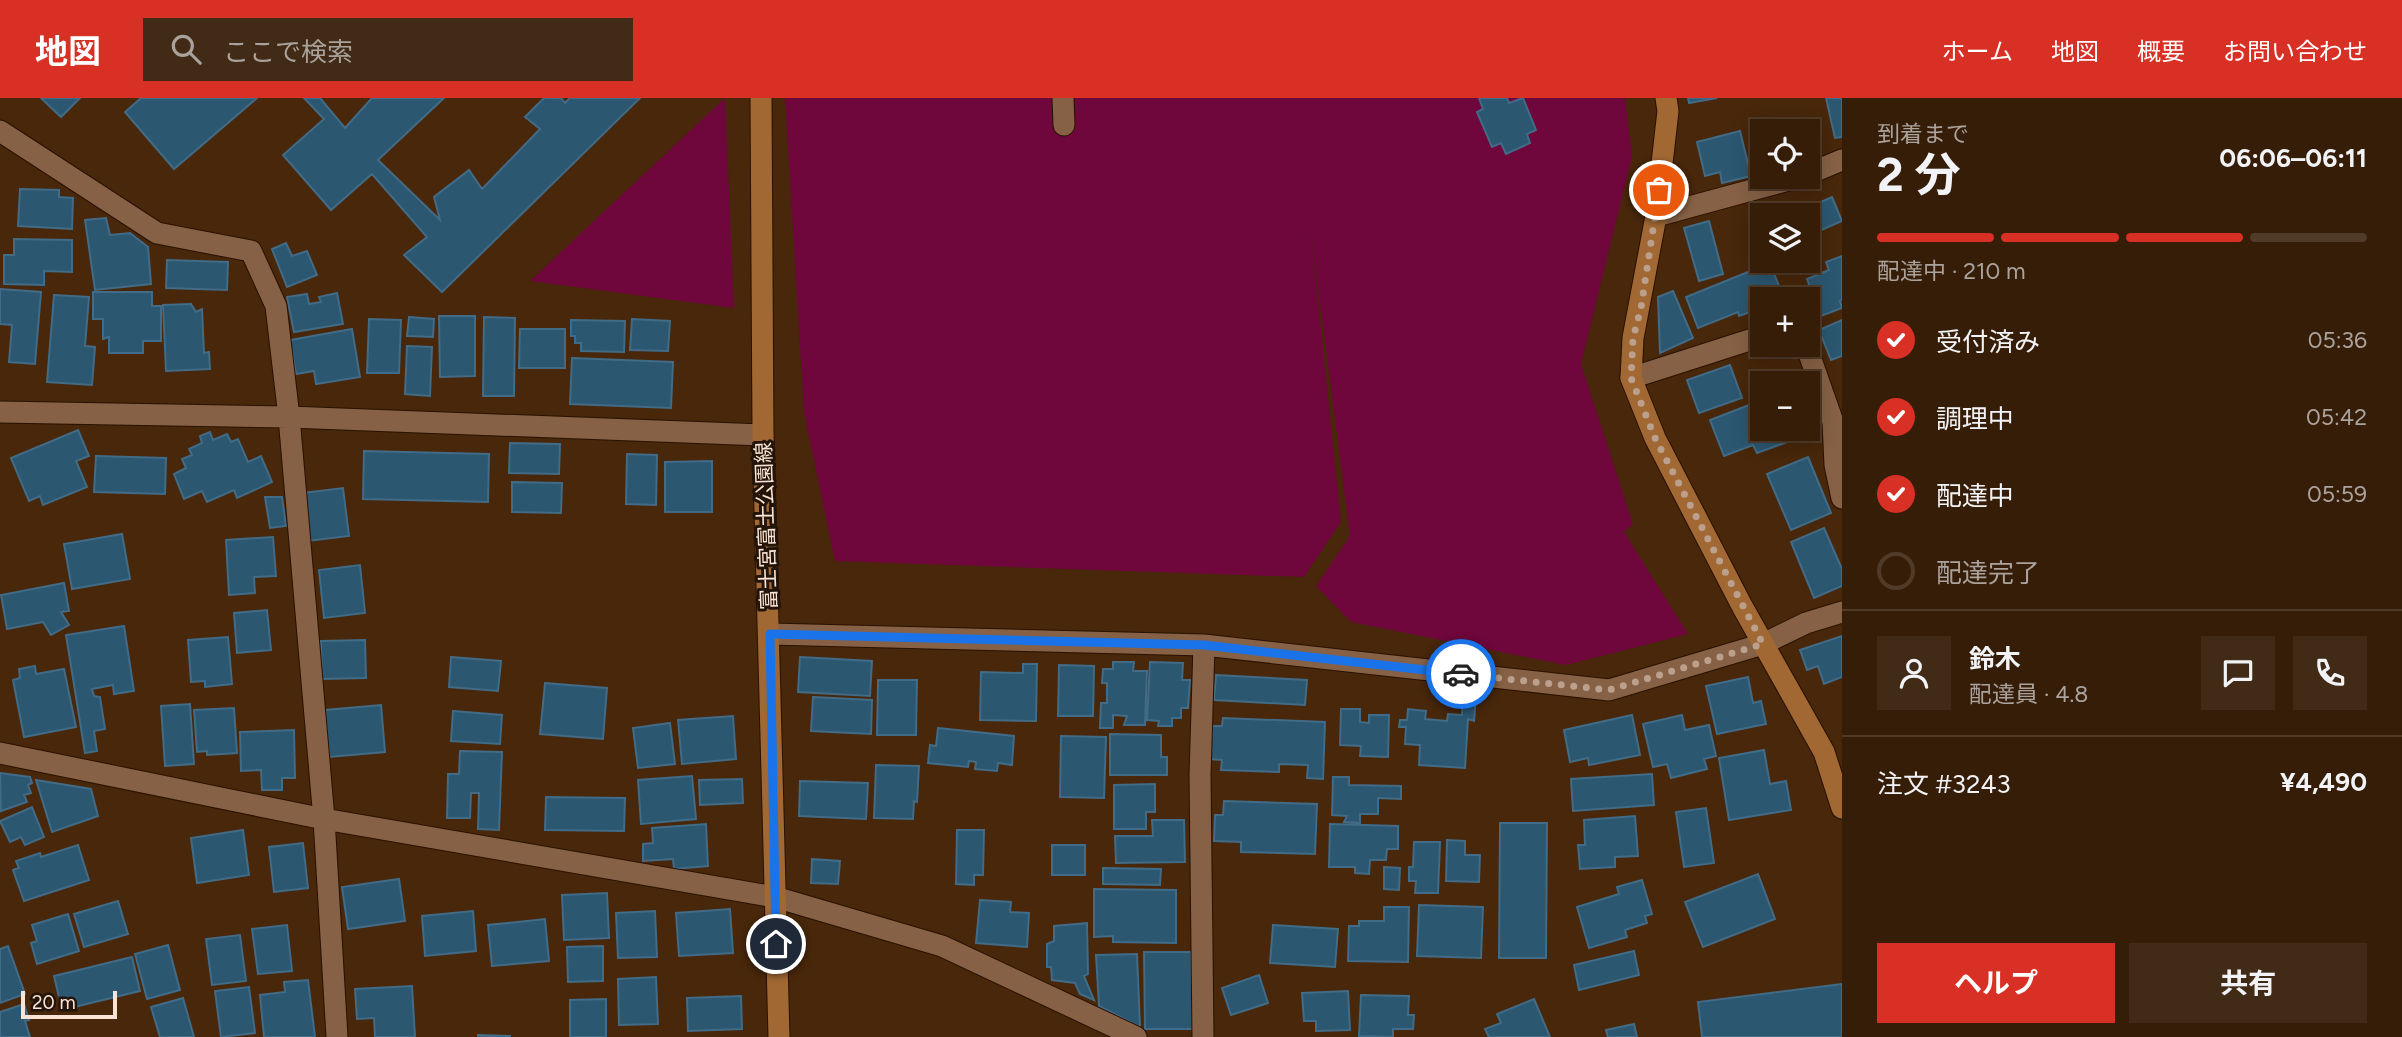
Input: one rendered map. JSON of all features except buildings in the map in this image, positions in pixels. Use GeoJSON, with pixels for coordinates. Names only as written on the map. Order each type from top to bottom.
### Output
{"type":"FeatureCollection","features":[{"type":"Feature","properties":{"kind":"main road","name":"富士宮富士公園線"},"geometry":{"type":"LineString","coordinates":[[761,98],[763,435],[779,1037]]}},
{"type":"Feature","properties":{"kind":"main road"},"geometry":{"type":"LineString","coordinates":[[1666,98],[1668,111],[1656,216],[1641,308],[1633,338],[1631,378],[1655,438],[1763,644],[1824,752],[1842,808]]}},
{"type":"Feature","properties":{"kind":"street"},"geometry":{"type":"LineString","coordinates":[[1063,98],[1064,125]]}},
{"type":"Feature","properties":{"kind":"street"},"geometry":{"type":"LineString","coordinates":[[0,131],[157,233],[251,251],[276,306],[289,417],[324,819],[337,1037]]}},
{"type":"Feature","properties":{"kind":"street"},"geometry":{"type":"LineString","coordinates":[[1820,169],[1842,160]]}},
{"type":"Feature","properties":{"kind":"street"},"geometry":{"type":"LineString","coordinates":[[1656,216],[1756,189]]}},
{"type":"Feature","properties":{"kind":"street"},"geometry":{"type":"LineString","coordinates":[[1631,378],[1750,339]]}},
{"type":"Feature","properties":{"kind":"street"},"geometry":{"type":"LineString","coordinates":[[1809,357],[1833,422],[1835,465],[1842,498]]}},
{"type":"Feature","properties":{"kind":"street"},"geometry":{"type":"LineString","coordinates":[[0,412],[289,417],[763,435]]}},
{"type":"Feature","properties":{"kind":"street"},"geometry":{"type":"LineString","coordinates":[[770,634],[1204,645],[1609,690],[1763,644],[1806,623],[1842,612]]}},
{"type":"Feature","properties":{"kind":"street"},"geometry":{"type":"LineString","coordinates":[[1203,1037],[1200,775],[1204,645]]}},
{"type":"Feature","properties":{"kind":"street"},"geometry":{"type":"LineString","coordinates":[[0,753],[324,819],[775,897],[942,946],[1136,1037]]}},
{"type":"Feature","properties":{"kind":"shaded area"},"geometry":{"type":"Polygon","coordinates":[[[725,98],[734,308],[530,281],[725,98]]]}},
{"type":"Feature","properties":{"kind":"shaded area"},"geometry":{"type":"Polygon","coordinates":[[[785,98],[1625,98],[1632,157],[1581,364],[1633,524],[1624,532],[1688,634],[1566,665],[1351,622],[1316,586],[1350,536],[1311,232],[1341,522],[1304,577],[835,561],[804,412],[785,98]]]}},
{"type":"Feature","properties":{"kind":"way so far"},"geometry":{"type":"LineString","coordinates":[[1461,674],[1609,690],[1763,644],[1655,438],[1631,378],[1633,338],[1641,308],[1659,190]]}},
{"type":"Feature","properties":{"kind":"route"},"geometry":{"type":"LineString","coordinates":[[776,944],[770,634],[1204,645],[1461,674]]}}]}
